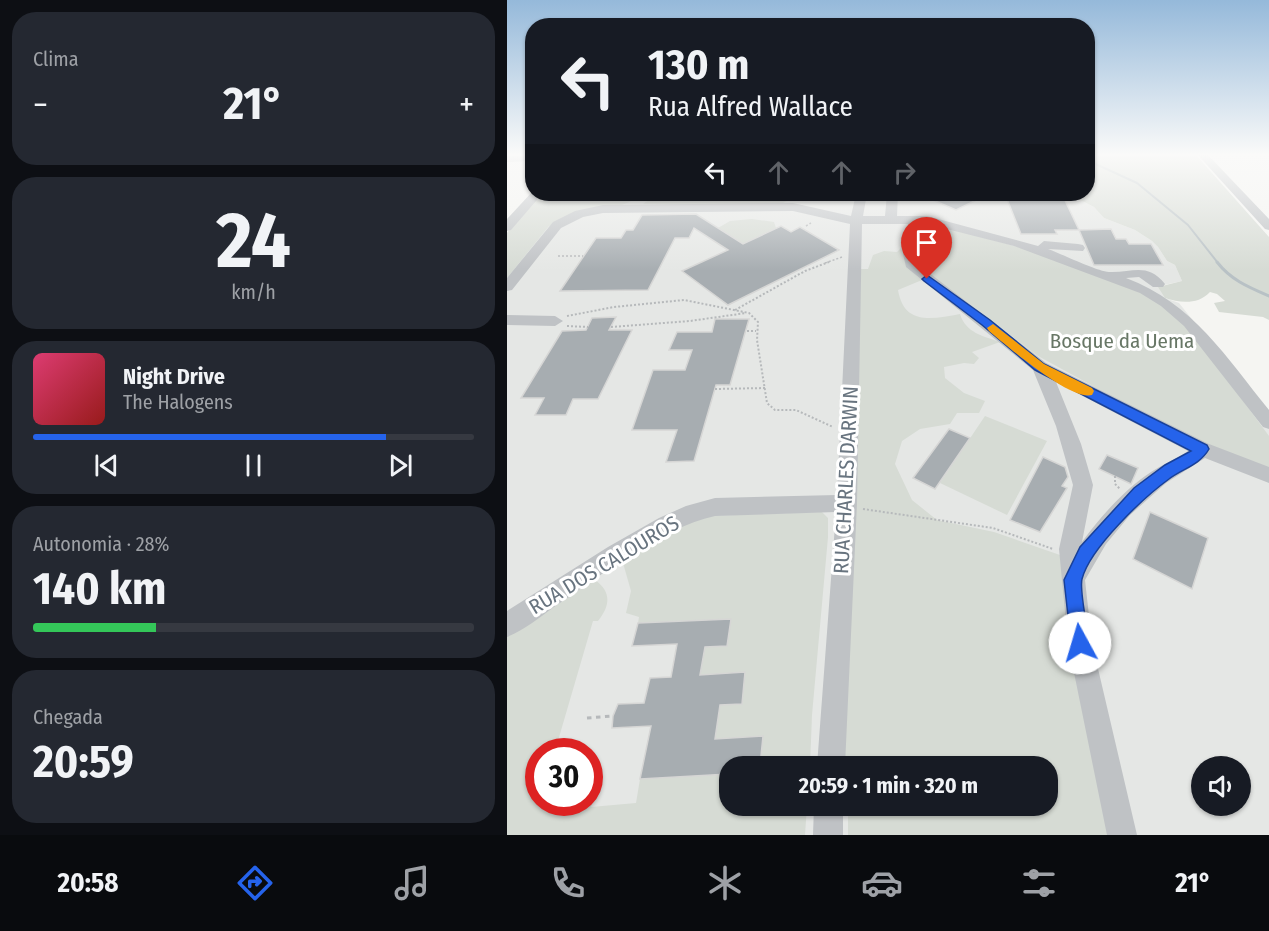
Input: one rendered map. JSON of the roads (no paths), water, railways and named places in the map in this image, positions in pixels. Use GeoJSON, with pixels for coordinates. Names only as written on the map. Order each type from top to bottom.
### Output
{"type":"FeatureCollection","features":[{"type":"Feature","properties":{"kind":"street"},"geometry":{"type":"LineString","coordinates":[[1238,193],[1269,226]]}},
{"type":"Feature","properties":{"kind":"street"},"geometry":{"type":"LineString","coordinates":[[507,227],[512,215],[528,201]]}},
{"type":"Feature","properties":{"kind":"street"},"geometry":{"type":"LineString","coordinates":[[630,208],[641,201]]}},
{"type":"Feature","properties":{"kind":"street"},"geometry":{"type":"LineString","coordinates":[[793,207],[798,201]]}},
{"type":"Feature","properties":{"kind":"street","name":"RUA CHARLES DARWIN"},"geometry":{"type":"LineString","coordinates":[[832,756],[853,506],[857,220],[860,201]]}},
{"type":"Feature","properties":{"kind":"street"},"geometry":{"type":"LineString","coordinates":[[891,219],[892,201]]}},
{"type":"Feature","properties":{"kind":"street"},"geometry":{"type":"LineString","coordinates":[[507,287],[552,229],[563,221],[594,211],[630,208],[793,207],[857,220],[927,220],[1019,243],[1145,290],[1176,310],[1198,333],[1269,422]]}},
{"type":"Feature","properties":{"kind":"street"},"geometry":{"type":"LineString","coordinates":[[927,220],[910,254],[917,271],[986,322],[1040,367],[1201,449],[1269,475]]}},
{"type":"Feature","properties":{"kind":"street"},"geometry":{"type":"LineString","coordinates":[[1039,244],[1078,248]]}},
{"type":"Feature","properties":{"kind":"street"},"geometry":{"type":"LineString","coordinates":[[1108,276],[1141,273],[1158,285]]}},
{"type":"Feature","properties":{"kind":"street"},"geometry":{"type":"LineString","coordinates":[[507,320],[555,321]]}},
{"type":"Feature","properties":{"kind":"street"},"geometry":{"type":"LineString","coordinates":[[1040,367],[1048,382],[1081,476],[1080,506],[1069,549],[1080,643],[1122,835]]}},
{"type":"Feature","properties":{"kind":"street"},"geometry":{"type":"LineString","coordinates":[[1073,580],[1086,552],[1140,492],[1171,469],[1194,457],[1201,449]]}},
{"type":"Feature","properties":{"kind":"street","name":"RUA DOS CALOUROS"},"geometry":{"type":"LineString","coordinates":[[507,624],[616,554],[666,524],[693,512],[715,507],[853,506]]}},
{"type":"Feature","properties":{"kind":"street"},"geometry":{"type":"LineString","coordinates":[[828,835],[829,816]]}},
{"type":"Feature","properties":{"kind":"waterway"},"geometry":{"type":"LineString","coordinates":[[1149,193],[1188,225],[1218,263]]}},
{"type":"Feature","properties":{"kind":"waterway"},"geometry":{"type":"LineString","coordinates":[[1217,262],[1234,278],[1269,296]]}},
{"type":"Feature","properties":{"kind":"park label","name":"Bosque da Uema"},"geometry":{"type":"Point","coordinates":[1122,341]}}]}
